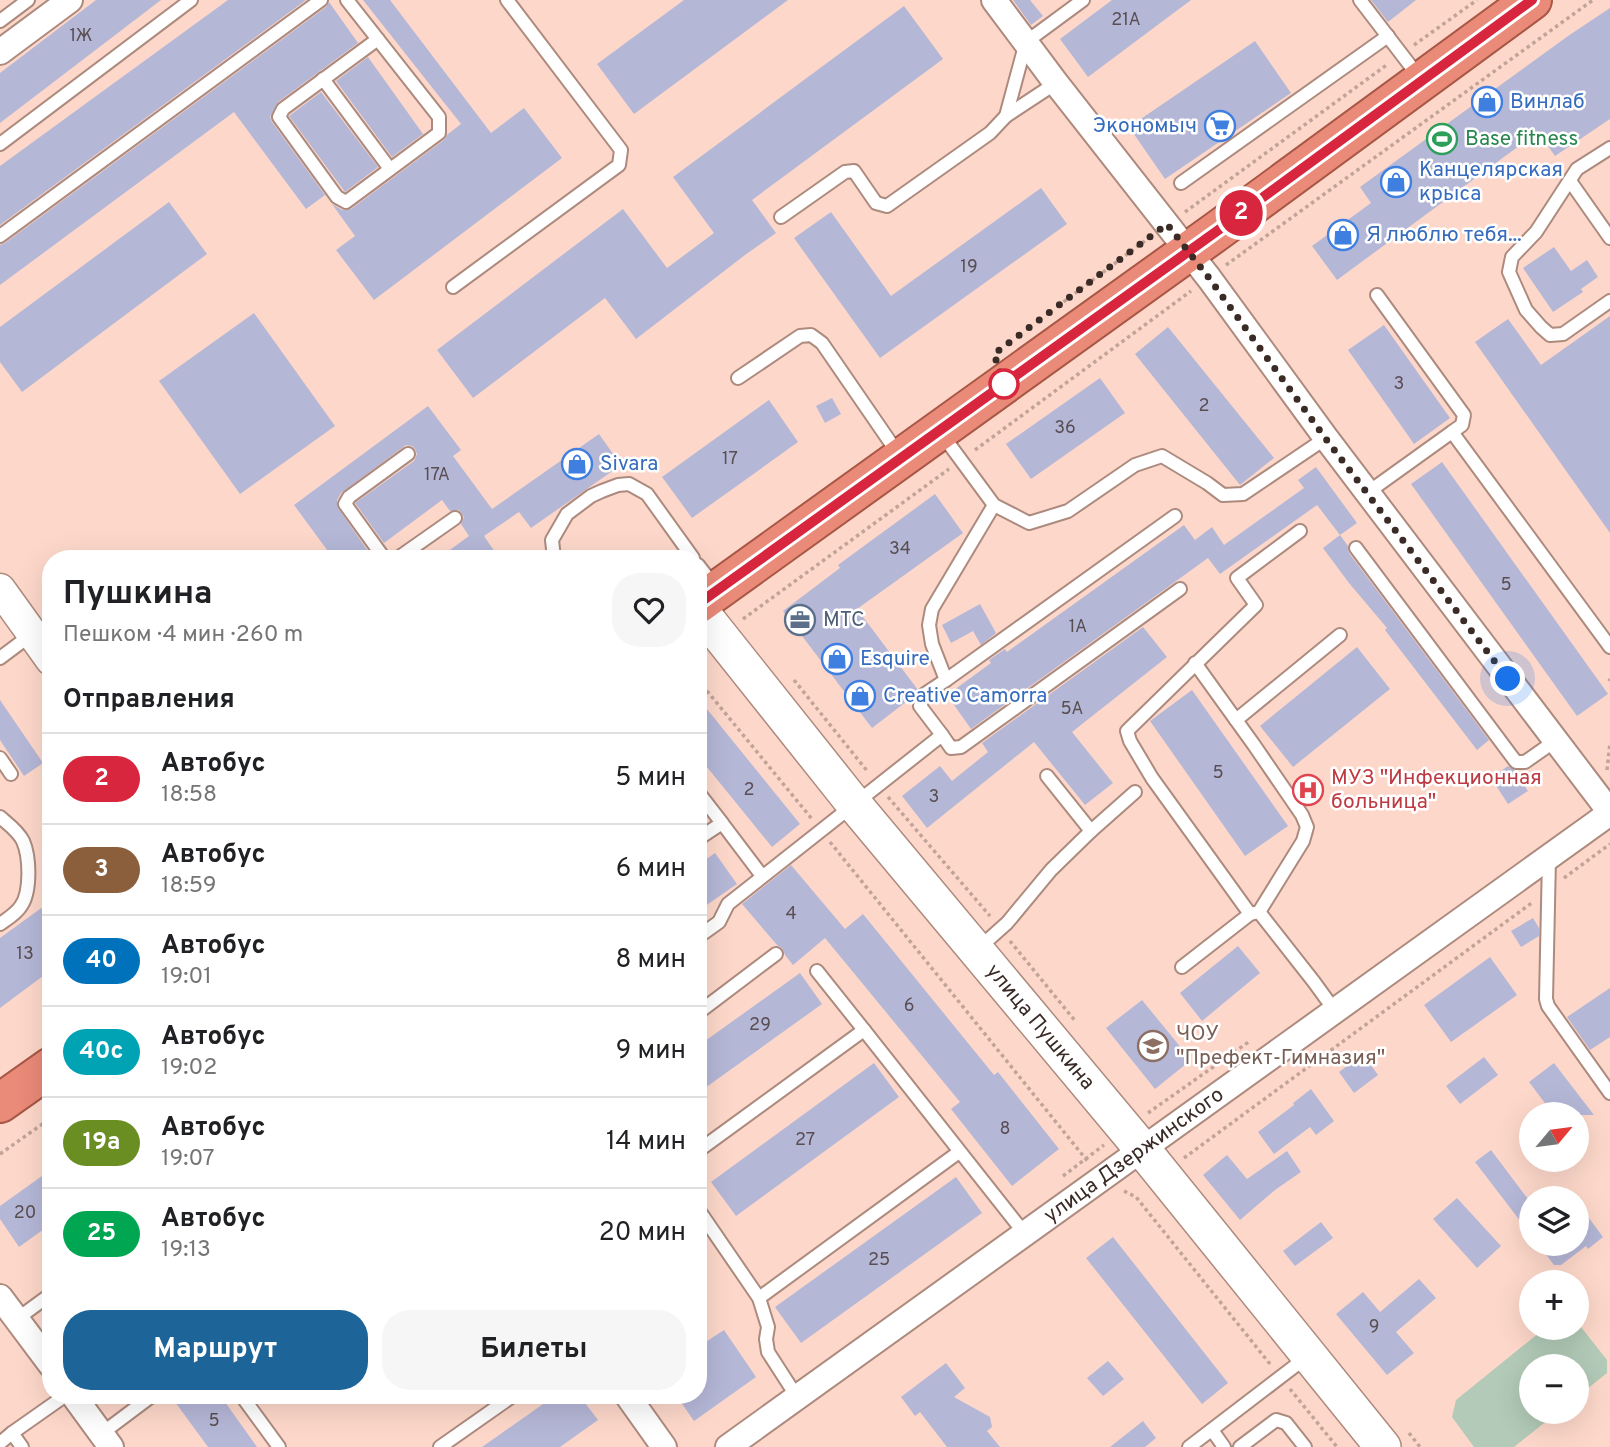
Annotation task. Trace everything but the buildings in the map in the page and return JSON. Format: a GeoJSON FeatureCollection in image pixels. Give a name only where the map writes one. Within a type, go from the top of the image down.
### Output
{"type":"FeatureCollection","features":[{"type":"Feature","properties":{"kind":"highway"},"geometry":{"type":"LineString","coordinates":[[707,589],[901,458],[950,445],[1411,67],[1532,0]]}},
{"type":"Feature","properties":{"kind":"highway"},"geometry":{"type":"LineString","coordinates":[[0,1104],[42,1074]]}},
{"type":"Feature","properties":{"kind":"main road","name":"улица Пушкина"},"geometry":{"type":"LineString","coordinates":[[707,602],[720,635],[854,804],[1153,1162],[1382,1447]]}},
{"type":"Feature","properties":{"kind":"street"},"geometry":{"type":"LineString","coordinates":[[0,52],[70,0]]}},
{"type":"Feature","properties":{"kind":"street"},"geometry":{"type":"LineString","coordinates":[[994,0],[1188,251],[1326,439],[1610,813]]}},
{"type":"Feature","properties":{"kind":"street"},"geometry":{"type":"LineString","coordinates":[[0,589],[42,648]]}},
{"type":"Feature","properties":{"kind":"street","name":"улица Дзержинского"},"geometry":{"type":"LineString","coordinates":[[728,1447],[1102,1179],[1153,1162],[1335,1011],[1610,813]]}},
{"type":"Feature","properties":{"kind":"street"},"geometry":{"type":"LineString","coordinates":[[0,1297],[42,1353]]}},
{"type":"Feature","properties":{"kind":"street"},"geometry":{"type":"LineString","coordinates":[[80,1404],[106,1440]]}},
{"type":"Feature","properties":{"kind":"street"},"geometry":{"type":"LineString","coordinates":[[633,1404],[664,1447]]}},
{"type":"Feature","properties":{"kind":"lane"},"geometry":{"type":"LineString","coordinates":[[0,21],[28,0]]}},
{"type":"Feature","properties":{"kind":"lane"},"geometry":{"type":"LineString","coordinates":[[0,144],[191,0]]}},
{"type":"Feature","properties":{"kind":"lane"},"geometry":{"type":"LineString","coordinates":[[0,236],[321,0]]}},
{"type":"Feature","properties":{"kind":"lane"},"geometry":{"type":"LineString","coordinates":[[347,0],[378,39],[439,117],[439,132],[346,202],[337,197],[279,117],[283,109],[378,39]]}},
{"type":"Feature","properties":{"kind":"lane"},"geometry":{"type":"LineString","coordinates":[[453,287],[619,165],[621,150],[507,0]]}},
{"type":"Feature","properties":{"kind":"lane"},"geometry":{"type":"LineString","coordinates":[[1006,116],[1026,42],[1083,0]]}},
{"type":"Feature","properties":{"kind":"lane"},"geometry":{"type":"LineString","coordinates":[[1360,0],[1411,67]]}},
{"type":"Feature","properties":{"kind":"lane"},"geometry":{"type":"LineString","coordinates":[[1181,183],[1388,36]]}},
{"type":"Feature","properties":{"kind":"lane"},"geometry":{"type":"LineString","coordinates":[[323,79],[390,169]]}},
{"type":"Feature","properties":{"kind":"lane"},"geometry":{"type":"LineString","coordinates":[[780,218],[845,172],[855,171],[876,203],[887,206],[990,133],[1006,116],[1056,83]]}},
{"type":"Feature","properties":{"kind":"lane"},"geometry":{"type":"LineString","coordinates":[[1610,148],[1577,169],[1535,232],[1512,257],[1509,272],[1526,310],[1550,335],[1563,334],[1610,301]]}},
{"type":"Feature","properties":{"kind":"lane"},"geometry":{"type":"LineString","coordinates":[[1570,181],[1610,238]]}},
{"type":"Feature","properties":{"kind":"lane"},"geometry":{"type":"LineString","coordinates":[[1367,493],[1462,425],[1464,415],[1377,295]]}},
{"type":"Feature","properties":{"kind":"lane"},"geometry":{"type":"LineString","coordinates":[[738,378],[800,336],[811,335],[822,343],[901,458]]}},
{"type":"Feature","properties":{"kind":"lane"},"geometry":{"type":"LineString","coordinates":[[1452,432],[1610,647]]}},
{"type":"Feature","properties":{"kind":"lane"},"geometry":{"type":"LineString","coordinates":[[950,445],[994,505],[1029,523],[1068,511],[1135,465],[1162,456],[1223,495],[1243,494],[1326,439]]}},
{"type":"Feature","properties":{"kind":"lane"},"geometry":{"type":"LineString","coordinates":[[378,550],[345,504],[349,497],[408,454]]}},
{"type":"Feature","properties":{"kind":"lane"},"geometry":{"type":"LineString","coordinates":[[553,550],[552,540],[567,514],[590,496],[618,485],[629,484],[647,494],[688,550]]}},
{"type":"Feature","properties":{"kind":"lane"},"geometry":{"type":"LineString","coordinates":[[946,680],[932,644],[929,625],[932,609],[994,505]]}},
{"type":"Feature","properties":{"kind":"lane"},"geometry":{"type":"LineString","coordinates":[[1175,516],[925,694],[920,706],[951,748],[961,747],[1180,589]]}},
{"type":"Feature","properties":{"kind":"lane"},"geometry":{"type":"LineString","coordinates":[[409,550],[455,518]]}},
{"type":"Feature","properties":{"kind":"lane"},"geometry":{"type":"LineString","coordinates":[[1300,531],[1237,578],[1256,605],[1127,731],[1152,778],[1254,913],[1314,982],[1335,1011]]}},
{"type":"Feature","properties":{"kind":"lane"},"geometry":{"type":"LineString","coordinates":[[1356,548],[1516,762],[1525,762],[1555,741]]}},
{"type":"Feature","properties":{"kind":"lane"},"geometry":{"type":"LineString","coordinates":[[0,658],[32,634]]}},
{"type":"Feature","properties":{"kind":"lane"},"geometry":{"type":"LineString","coordinates":[[1236,720],[1340,635]]}},
{"type":"Feature","properties":{"kind":"lane"},"geometry":{"type":"LineString","coordinates":[[1182,967],[1254,913],[1303,841],[1307,827],[1302,815],[1195,663]]}},
{"type":"Feature","properties":{"kind":"lane"},"geometry":{"type":"LineString","coordinates":[[707,931],[719,922],[728,904],[942,735]]}},
{"type":"Feature","properties":{"kind":"lane"},"geometry":{"type":"LineString","coordinates":[[0,758],[11,774]]}},
{"type":"Feature","properties":{"kind":"lane"},"geometry":{"type":"LineString","coordinates":[[1047,776],[1091,831]]}},
{"type":"Feature","properties":{"kind":"lane"},"geometry":{"type":"LineString","coordinates":[[976,950],[1007,923],[1051,870],[1135,792]]}},
{"type":"Feature","properties":{"kind":"lane"},"geometry":{"type":"LineString","coordinates":[[707,804],[762,876]]}},
{"type":"Feature","properties":{"kind":"lane"},"geometry":{"type":"LineString","coordinates":[[0,817],[23,841],[28,882],[22,905],[0,924]]}},
{"type":"Feature","properties":{"kind":"lane"},"geometry":{"type":"LineString","coordinates":[[707,833],[722,823]]}},
{"type":"Feature","properties":{"kind":"lane"},"geometry":{"type":"LineString","coordinates":[[1549,857],[1546,999],[1548,1006],[1610,1093]]}},
{"type":"Feature","properties":{"kind":"lane"},"geometry":{"type":"LineString","coordinates":[[707,1006],[776,954]]}},
{"type":"Feature","properties":{"kind":"lane"},"geometry":{"type":"LineString","coordinates":[[817,971],[1025,1234]]}},
{"type":"Feature","properties":{"kind":"lane"},"geometry":{"type":"LineString","coordinates":[[707,1144],[864,1030]]}},
{"type":"Feature","properties":{"kind":"lane"},"geometry":{"type":"LineString","coordinates":[[759,1298],[959,1152]]}},
{"type":"Feature","properties":{"kind":"lane"},"geometry":{"type":"LineString","coordinates":[[707,1222],[759,1298],[768,1327],[768,1352],[797,1398]]}},
{"type":"Feature","properties":{"kind":"lane"},"geometry":{"type":"LineString","coordinates":[[17,1319],[42,1301]]}},
{"type":"Feature","properties":{"kind":"lane"},"geometry":{"type":"LineString","coordinates":[[1189,1447],[1308,1356]]}},
{"type":"Feature","properties":{"kind":"lane"},"geometry":{"type":"LineString","coordinates":[[0,1443],[53,1404]]}},
{"type":"Feature","properties":{"kind":"lane"},"geometry":{"type":"LineString","coordinates":[[106,1440],[144,1404]]}},
{"type":"Feature","properties":{"kind":"lane"},"geometry":{"type":"LineString","coordinates":[[248,1404],[279,1447]]}},
{"type":"Feature","properties":{"kind":"lane"},"geometry":{"type":"LineString","coordinates":[[440,1447],[500,1404]]}},
{"type":"Feature","properties":{"kind":"lane"},"geometry":{"type":"LineString","coordinates":[[1240,1447],[1276,1420],[1286,1423],[1305,1447]]}},
{"type":"Feature","properties":{"kind":"lane"},"geometry":{"type":"LineString","coordinates":[[1212,1430],[1224,1447]]}},
{"type":"Feature","properties":{"kind":"lane"},"geometry":{"type":"LineString","coordinates":[[12,1433],[22,1447]]}},
{"type":"Feature","properties":{"kind":"path"},"geometry":{"type":"LineString","coordinates":[[720,635],[1411,67],[1477,0]]}},
{"type":"Feature","properties":{"kind":"path"},"geometry":{"type":"LineString","coordinates":[[1059,305],[1188,251],[1593,0]]}},
{"type":"Feature","properties":{"kind":"path"},"geometry":{"type":"LineString","coordinates":[[707,691],[1102,1179],[1136,1197],[1337,1447]]}},
{"type":"Feature","properties":{"kind":"path"},"geometry":{"type":"LineString","coordinates":[[1607,775],[1610,743]]}},
{"type":"Feature","properties":{"kind":"path"},"geometry":{"type":"LineString","coordinates":[[1136,1197],[1153,1162],[1549,890],[1610,844]]}},
{"type":"Feature","properties":{"kind":"path"},"geometry":{"type":"LineString","coordinates":[[0,1154],[42,1124]]}},
{"type":"Feature","properties":{"kind":"green space"},"geometry":{"type":"Polygon","coordinates":[[[1589,1337],[1607,1360],[1607,1373],[1589,1387],[1589,1354],[1519,1354],[1519,1424],[1543,1424],[1514,1447],[1474,1447],[1452,1417],[1456,1400],[1530,1340],[1589,1340],[1589,1337]]]}},
{"type":"Feature","properties":{"kind":"bus line","name":"2"},"geometry":{"type":"LineString","coordinates":[[707,598],[1217,231],[1532,0]]}},
{"type":"Feature","properties":{"kind":"place","name":"Винлаб"},"geometry":{"type":"Point","coordinates":[1487,102]}},
{"type":"Feature","properties":{"kind":"place","name":"Экономыч"},"geometry":{"type":"Point","coordinates":[1220,126]}},
{"type":"Feature","properties":{"kind":"place","name":"Base fitness"},"geometry":{"type":"Point","coordinates":[1442,139]}},
{"type":"Feature","properties":{"kind":"place","name":"Канцелярская крыса"},"geometry":{"type":"Point","coordinates":[1396,182]}},
{"type":"Feature","properties":{"kind":"place","name":"Я люблю тебя..."},"geometry":{"type":"Point","coordinates":[1343,235]}},
{"type":"Feature","properties":{"kind":"place","name":"Sivara"},"geometry":{"type":"Point","coordinates":[577,464]}},
{"type":"Feature","properties":{"kind":"place","name":"МТС"},"geometry":{"type":"Point","coordinates":[800,620]}},
{"type":"Feature","properties":{"kind":"place","name":"Esquire"},"geometry":{"type":"Point","coordinates":[837,659]}},
{"type":"Feature","properties":{"kind":"place","name":"Creative Camorra"},"geometry":{"type":"Point","coordinates":[860,696]}},
{"type":"Feature","properties":{"kind":"place","name":"МУЗ \"Инфекционная больница\""},"geometry":{"type":"Point","coordinates":[1308,790]}},
{"type":"Feature","properties":{"kind":"place","name":"ЧОУ \"Префект-Гимназия\""},"geometry":{"type":"Point","coordinates":[1153,1046]}},
{"type":"Feature","properties":{"kind":"route"},"geometry":{"type":"LineString","coordinates":[[1004,384],[994,354],[1167,224],[1508,679]]}}]}
